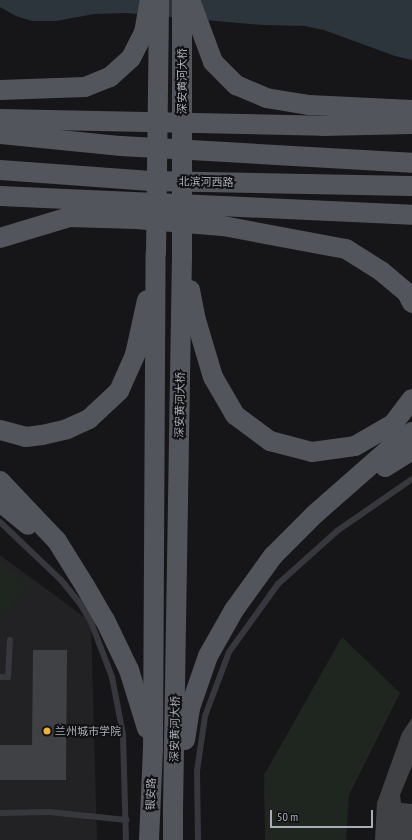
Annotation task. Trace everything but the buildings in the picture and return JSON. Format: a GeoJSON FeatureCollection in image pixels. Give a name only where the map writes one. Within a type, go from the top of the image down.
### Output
{"type":"FeatureCollection","features":[{"type":"Feature","properties":{"kind":"main road"},"geometry":{"type":"LineString","coordinates":[[0,90],[85,87],[110,77],[131,58],[138,46],[144,33],[150,0]]}},
{"type":"Feature","properties":{"kind":"main road","name":"深安黄河大桥"},"geometry":{"type":"LineString","coordinates":[[152,747],[156,253],[160,0]]}},
{"type":"Feature","properties":{"kind":"main road","name":"深安黄河大桥"},"geometry":{"type":"LineString","coordinates":[[173,809],[182,257],[182,0]]}},
{"type":"Feature","properties":{"kind":"main road"},"geometry":{"type":"LineString","coordinates":[[190,0],[213,62],[236,85],[266,98],[309,105],[412,110]]}},
{"type":"Feature","properties":{"kind":"main road"},"geometry":{"type":"LineString","coordinates":[[0,119],[322,126],[412,124]]}},
{"type":"Feature","properties":{"kind":"main road"},"geometry":{"type":"LineString","coordinates":[[0,134],[121,146],[412,163]]}},
{"type":"Feature","properties":{"kind":"main road","name":"北滨河西路"},"geometry":{"type":"LineString","coordinates":[[0,170],[151,181],[412,186]]}},
{"type":"Feature","properties":{"kind":"main road","name":"北滨河西路"},"geometry":{"type":"LineString","coordinates":[[0,196],[412,216]]}},
{"type":"Feature","properties":{"kind":"main road"},"geometry":{"type":"LineString","coordinates":[[82,200],[136,219]]}},
{"type":"Feature","properties":{"kind":"main road"},"geometry":{"type":"LineString","coordinates":[[223,226],[285,210]]}},
{"type":"Feature","properties":{"kind":"main road"},"geometry":{"type":"LineString","coordinates":[[1,238],[69,217],[136,219],[223,226],[346,249],[386,275],[407,293],[412,303]]}},
{"type":"Feature","properties":{"kind":"main road"},"geometry":{"type":"LineString","coordinates":[[0,430],[26,437],[66,429],[89,419],[118,391],[136,355],[156,253]]}},
{"type":"Feature","properties":{"kind":"main road"},"geometry":{"type":"LineString","coordinates":[[182,257],[196,320],[213,377],[235,415],[270,441],[312,452],[356,446],[393,424],[412,399]]}},
{"type":"Feature","properties":{"kind":"main road"},"geometry":{"type":"LineString","coordinates":[[173,809],[190,708],[208,656],[234,610],[273,556],[315,514],[390,448],[412,432]]}},
{"type":"Feature","properties":{"kind":"main road"},"geometry":{"type":"LineString","coordinates":[[315,514],[412,450]]}},
{"type":"Feature","properties":{"kind":"main road"},"geometry":{"type":"LineString","coordinates":[[0,481],[57,542],[105,620],[129,670],[152,747]]}},
{"type":"Feature","properties":{"kind":"main road"},"geometry":{"type":"LineString","coordinates":[[0,502],[34,530],[85,586]]}},
{"type":"Feature","properties":{"kind":"main road","name":"银安路"},"geometry":{"type":"LineString","coordinates":[[149,840],[152,747]]}},
{"type":"Feature","properties":{"kind":"main road","name":"银安路"},"geometry":{"type":"LineString","coordinates":[[172,840],[173,809]]}},
{"type":"Feature","properties":{"kind":"lane"},"geometry":{"type":"LineString","coordinates":[[198,840],[197,771],[205,716],[229,652],[278,584],[337,531],[412,479]]}},
{"type":"Feature","properties":{"kind":"lane"},"geometry":{"type":"LineString","coordinates":[[0,522],[61,580],[79,602],[91,622],[112,677],[123,734],[127,820],[126,840]]}},
{"type":"Feature","properties":{"kind":"lane"},"geometry":{"type":"LineString","coordinates":[[0,676],[8,677],[10,640]]}},
{"type":"Feature","properties":{"kind":"lane"},"geometry":{"type":"LineString","coordinates":[[0,813],[49,812],[127,820]]}},
{"type":"Feature","properties":{"kind":"shaded area"},"geometry":{"type":"Polygon","coordinates":[[[0,0],[412,0],[412,60],[395,56],[324,30],[305,26],[263,25],[126,13],[94,14],[56,21],[32,21],[16,16],[0,7],[0,0]]]}},
{"type":"Feature","properties":{"kind":"shaded area","name":"兰州城市学院"},"geometry":{"type":"Polygon","coordinates":[[[0,555],[91,622],[97,840],[0,840],[0,555]]]}},
{"type":"Feature","properties":{"kind":"shaded area"},"geometry":{"type":"Polygon","coordinates":[[[0,563],[28,583],[0,622],[0,563]]]}},
{"type":"Feature","properties":{"kind":"shaded area"},"geometry":{"type":"Polygon","coordinates":[[[342,637],[400,693],[349,795],[346,840],[265,840],[264,775],[342,637]]]}},
{"type":"Feature","properties":{"kind":"place","name":"兰州城市学院"},"geometry":{"type":"Point","coordinates":[47,731]}}]}
